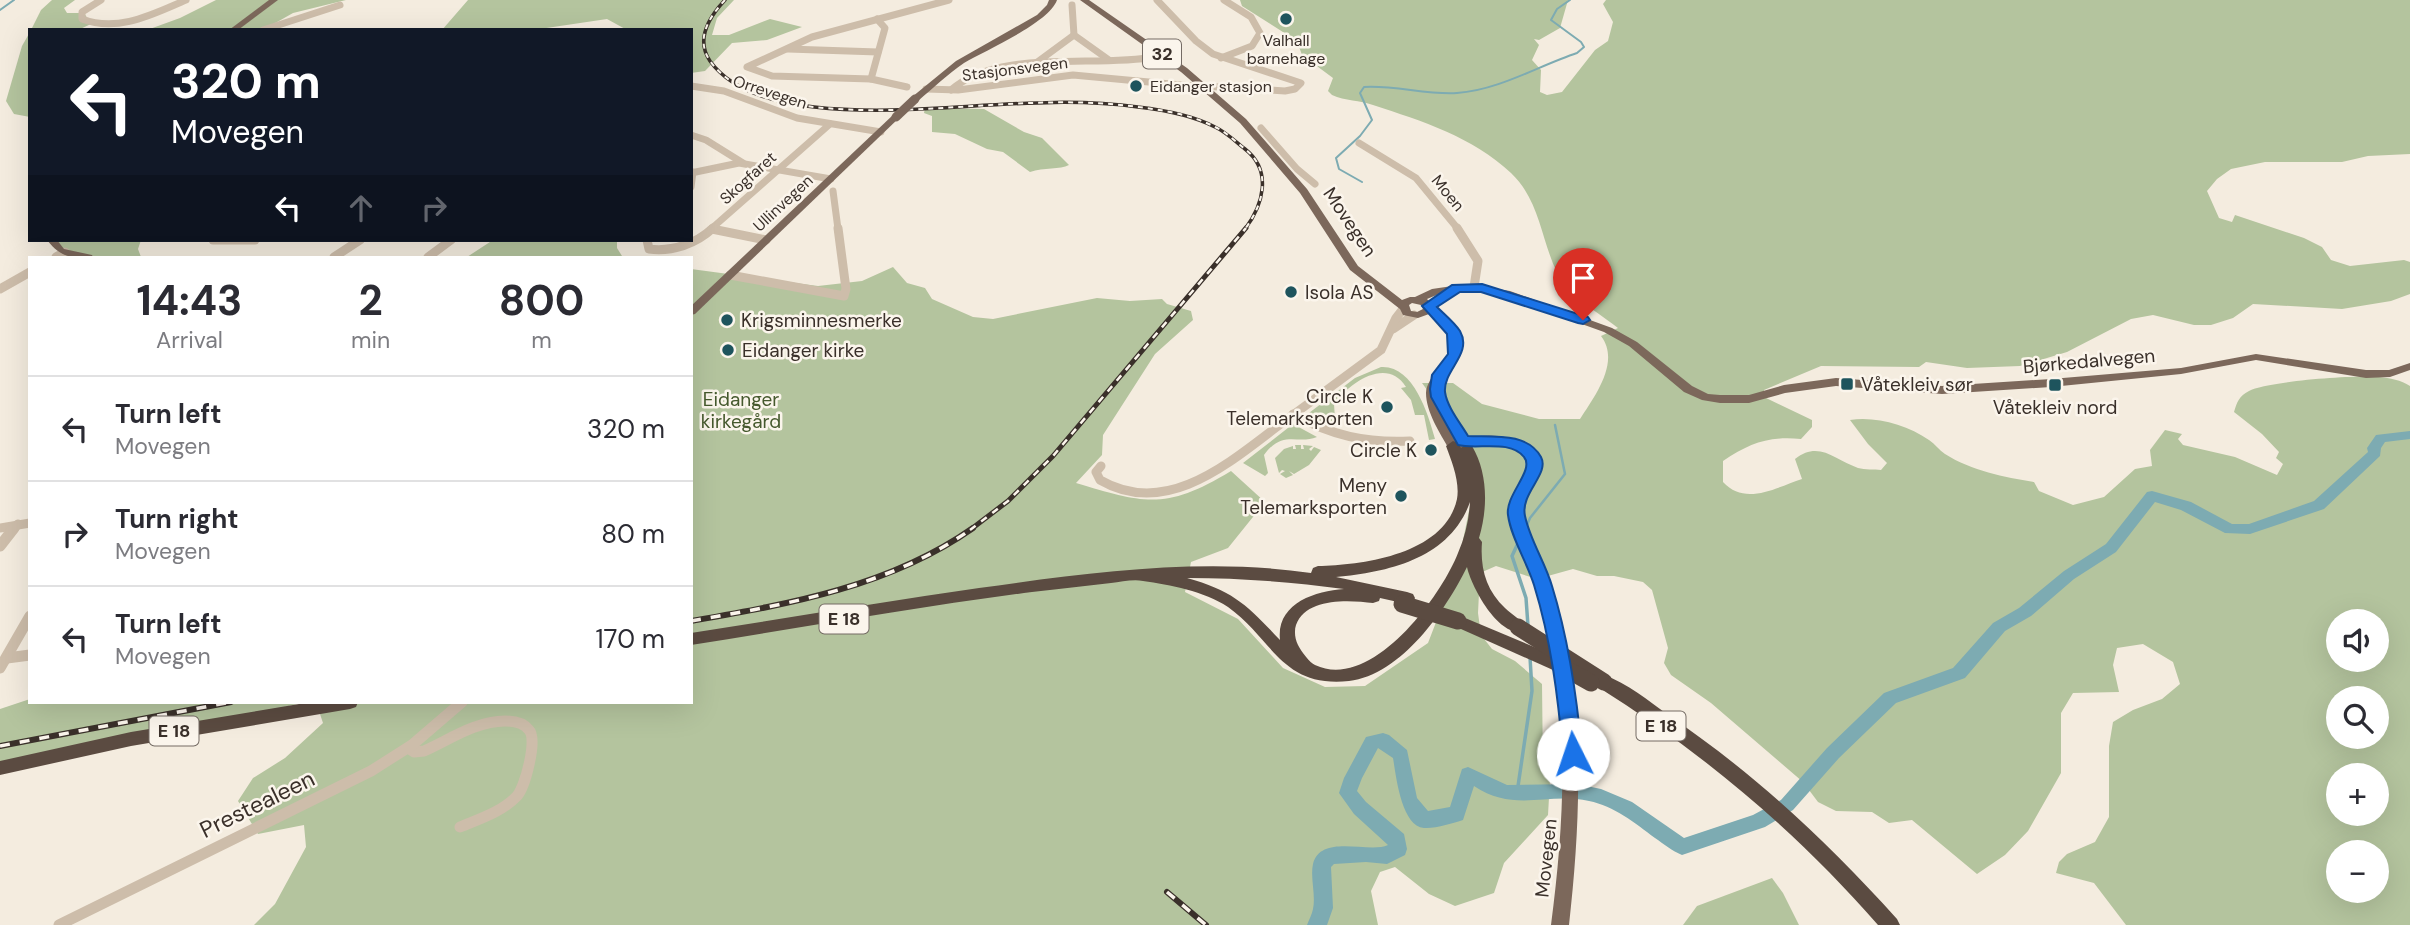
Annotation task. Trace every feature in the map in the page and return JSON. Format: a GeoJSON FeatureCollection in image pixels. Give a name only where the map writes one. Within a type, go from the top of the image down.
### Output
{"type":"FeatureCollection","features":[{"type":"Feature","properties":{"kind":"highway","name":"E 18"},"geometry":{"type":"LineString","coordinates":[[693,642],[1099,576],[1195,570],[1275,573],[1365,568],[1398,560],[1444,534],[1458,517],[1464,493],[1461,445]]}},
{"type":"Feature","properties":{"kind":"highway","name":"E 18"},"geometry":{"type":"LineString","coordinates":[[1143,578],[1191,585],[1222,597],[1248,616],[1286,658],[1312,670],[1325,675],[1360,673],[1381,663],[1418,627],[1453,580],[1467,551],[1475,518],[1476,476],[1461,445]]}},
{"type":"Feature","properties":{"kind":"highway","name":"E 18"},"geometry":{"type":"LineString","coordinates":[[1442,594],[1469,519],[1470,489],[1461,469]]}},
{"type":"Feature","properties":{"kind":"highway","name":"E 18"},"geometry":{"type":"LineString","coordinates":[[1475,518],[1479,523],[1474,564],[1478,585],[1520,638]]}},
{"type":"Feature","properties":{"kind":"highway","name":"E 18"},"geometry":{"type":"LineString","coordinates":[[1275,573],[1342,583],[1520,638],[1600,683],[1727,770],[1815,850],[1890,925]]}},
{"type":"Feature","properties":{"kind":"highway","name":"E 18"},"geometry":{"type":"LineString","coordinates":[[693,642],[1064,586],[1143,578],[1211,575],[1274,578],[1352,589],[1398,600]]}},
{"type":"Feature","properties":{"kind":"highway","name":"E 18"},"geometry":{"type":"LineString","coordinates":[[1312,670],[1294,655],[1287,641],[1287,624],[1299,609],[1327,597],[1353,595],[1398,600]]}},
{"type":"Feature","properties":{"kind":"highway","name":"E 18"},"geometry":{"type":"LineString","coordinates":[[0,762],[169,727],[305,704]]}},
{"type":"Feature","properties":{"kind":"highway","name":"E 18"},"geometry":{"type":"LineString","coordinates":[[0,768],[131,739],[338,704]]}},
{"type":"Feature","properties":{"kind":"highway","name":"E 18"},"geometry":{"type":"LineString","coordinates":[[1815,850],[1879,925]]}},
{"type":"Feature","properties":{"kind":"main road"},"geometry":{"type":"LineString","coordinates":[[236,28],[274,0]]}},
{"type":"Feature","properties":{"kind":"main road"},"geometry":{"type":"LineString","coordinates":[[915,99],[959,63],[1040,18],[1053,0]]}},
{"type":"Feature","properties":{"kind":"main road","name":"32"},"geometry":{"type":"LineString","coordinates":[[1084,0],[1219,92]]}},
{"type":"Feature","properties":{"kind":"main road","name":"32"},"geometry":{"type":"LineString","coordinates":[[1090,0],[1105,15]]}},
{"type":"Feature","properties":{"kind":"main road","name":"Movegen"},"geometry":{"type":"LineString","coordinates":[[1219,92],[1301,187],[1354,268],[1402,308]]}},
{"type":"Feature","properties":{"kind":"main road","name":"Ullinvegen"},"geometry":{"type":"LineString","coordinates":[[693,310],[915,99]]}},
{"type":"Feature","properties":{"kind":"main road","name":"Movegen"},"geometry":{"type":"LineString","coordinates":[[1366,279],[1416,300]]}},
{"type":"Feature","properties":{"kind":"main road","name":"Bjørkedalvegen"},"geometry":{"type":"LineString","coordinates":[[1402,308],[1407,301],[1436,291],[1474,287],[1506,293],[1608,330],[1633,344],[1680,383],[1701,395],[1732,400],[1843,382],[1931,390],[1965,389],[2181,371],[2256,357],[2366,374],[2390,373],[2410,366]]}},
{"type":"Feature","properties":{"kind":"main road","name":"Bjørkedalvegen"},"geometry":{"type":"LineString","coordinates":[[1416,315],[1427,312],[1429,307],[1457,288]]}},
{"type":"Feature","properties":{"kind":"main road","name":"32"},"geometry":{"type":"LineString","coordinates":[[1416,300],[1429,307],[1452,330],[1454,338]]}},
{"type":"Feature","properties":{"kind":"main road","name":"32"},"geometry":{"type":"LineString","coordinates":[[1402,308],[1440,326],[1454,338]]}},
{"type":"Feature","properties":{"kind":"main road"},"geometry":{"type":"LineString","coordinates":[[1454,338],[1455,354],[1439,375],[1438,397],[1461,445]]}},
{"type":"Feature","properties":{"kind":"main road","name":"Movegen"},"geometry":{"type":"LineString","coordinates":[[1461,445],[1514,443],[1528,450],[1535,460],[1535,471],[1517,497],[1516,515],[1550,606],[1571,725],[1572,811],[1560,925]]}},
{"type":"Feature","properties":{"kind":"street"},"geometry":{"type":"LineString","coordinates":[[102,0],[82,12],[82,19],[98,23],[125,21],[186,0]]}},
{"type":"Feature","properties":{"kind":"street"},"geometry":{"type":"LineString","coordinates":[[907,88],[871,79],[772,76],[747,66],[821,34],[949,0]]}},
{"type":"Feature","properties":{"kind":"street"},"geometry":{"type":"LineString","coordinates":[[1157,0],[1199,44],[1222,58],[1252,46],[1260,33],[1248,14],[1224,0]]}},
{"type":"Feature","properties":{"kind":"street"},"geometry":{"type":"LineString","coordinates":[[269,28],[340,5]]}},
{"type":"Feature","properties":{"kind":"street"},"geometry":{"type":"LineString","coordinates":[[1072,5],[1074,36]]}},
{"type":"Feature","properties":{"kind":"street"},"geometry":{"type":"LineString","coordinates":[[871,79],[885,28],[877,19]]}},
{"type":"Feature","properties":{"kind":"street"},"geometry":{"type":"LineString","coordinates":[[1074,36],[1109,61]]}},
{"type":"Feature","properties":{"kind":"street"},"geometry":{"type":"LineString","coordinates":[[1036,63],[1074,36]]}},
{"type":"Feature","properties":{"kind":"street"},"geometry":{"type":"LineString","coordinates":[[784,49],[877,52]]}},
{"type":"Feature","properties":{"kind":"street"},"geometry":{"type":"LineString","coordinates":[[951,90],[964,77],[1036,63],[1155,57]]}},
{"type":"Feature","properties":{"kind":"street","name":"Stasjonsvegen"},"geometry":{"type":"LineString","coordinates":[[926,89],[951,90],[1070,75],[1192,86],[1219,92],[1285,92],[1295,89],[1301,83],[1222,58]]}},
{"type":"Feature","properties":{"kind":"street","name":"Orrevegen"},"geometry":{"type":"LineString","coordinates":[[693,86],[724,92],[789,116],[881,132]]}},
{"type":"Feature","properties":{"kind":"street","name":"Skogfaret"},"geometry":{"type":"LineString","coordinates":[[693,242],[712,229],[830,124]]}},
{"type":"Feature","properties":{"kind":"street","name":"Movegen"},"geometry":{"type":"LineString","coordinates":[[1262,128],[1300,172],[1315,184],[1301,187]]}},
{"type":"Feature","properties":{"kind":"street"},"geometry":{"type":"LineString","coordinates":[[693,136],[706,140],[744,164]]}},
{"type":"Feature","properties":{"kind":"street","name":"Moen"},"geometry":{"type":"LineString","coordinates":[[1359,143],[1416,178],[1464,236],[1478,261],[1474,287]]}},
{"type":"Feature","properties":{"kind":"street"},"geometry":{"type":"LineString","coordinates":[[693,173],[744,164],[831,179]]}},
{"type":"Feature","properties":{"kind":"street"},"geometry":{"type":"LineString","coordinates":[[730,275],[844,296],[846,289],[833,191]]}},
{"type":"Feature","properties":{"kind":"street"},"geometry":{"type":"LineString","coordinates":[[712,229],[766,240]]}},
{"type":"Feature","properties":{"kind":"street"},"geometry":{"type":"LineString","coordinates":[[336,256],[357,242]]}},
{"type":"Feature","properties":{"kind":"street"},"geometry":{"type":"LineString","coordinates":[[429,256],[448,242]]}},
{"type":"Feature","properties":{"kind":"street","name":"Skogfaret"},"geometry":{"type":"LineString","coordinates":[[647,242],[652,250],[667,251],[692,242]]}},
{"type":"Feature","properties":{"kind":"street"},"geometry":{"type":"LineString","coordinates":[[0,289],[28,273]]}},
{"type":"Feature","properties":{"kind":"street"},"geometry":{"type":"LineString","coordinates":[[1101,466],[1096,476],[1114,487],[1152,492],[1183,488],[1217,471],[1381,350],[1393,329],[1396,315],[1402,308]]}},
{"type":"Feature","properties":{"kind":"street"},"geometry":{"type":"LineString","coordinates":[[1393,329],[1416,315]]}},
{"type":"Feature","properties":{"kind":"street"},"geometry":{"type":"LineString","coordinates":[[1293,414],[1315,427],[1350,440],[1410,441]]}},
{"type":"Feature","properties":{"kind":"street"},"geometry":{"type":"LineString","coordinates":[[0,528],[28,523]]}},
{"type":"Feature","properties":{"kind":"street"},"geometry":{"type":"LineString","coordinates":[[0,546],[18,524]]}},
{"type":"Feature","properties":{"kind":"street"},"geometry":{"type":"LineString","coordinates":[[4,663],[28,620]]}},
{"type":"Feature","properties":{"kind":"street"},"geometry":{"type":"LineString","coordinates":[[4,663],[28,656]]}},
{"type":"Feature","properties":{"kind":"street","name":"Prestealeen"},"geometry":{"type":"LineString","coordinates":[[59,925],[351,782],[408,748],[460,704]]}},
{"type":"Feature","properties":{"kind":"street"},"geometry":{"type":"LineString","coordinates":[[408,748],[414,752],[424,751],[493,722],[511,721],[530,730],[533,735],[527,778],[518,796],[499,809],[460,827]]}},
{"type":"Feature","properties":{"kind":"green space"},"geometry":{"type":"Polygon","coordinates":[[[52,0],[75,0],[64,8],[67,13],[84,13],[91,24],[82,28],[32,28],[41,10],[52,0]]]}},
{"type":"Feature","properties":{"kind":"green space"},"geometry":{"type":"Polygon","coordinates":[[[216,0],[346,0],[293,13],[267,28],[152,28],[216,0]]]}},
{"type":"Feature","properties":{"kind":"green space"},"geometry":{"type":"Polygon","coordinates":[[[468,0],[734,0],[717,18],[712,35],[729,35],[770,19],[802,27],[767,40],[732,43],[705,71],[693,73],[693,28],[623,28],[607,19],[546,28],[444,28],[468,0]]]}},
{"type":"Feature","properties":{"kind":"green space","name":"Eidanger kirkegård"},"geometry":{"type":"Polygon","coordinates":[[[1240,0],[1568,0],[1560,28],[1539,40],[1534,39],[1539,45],[1532,60],[1541,70],[1540,92],[1547,95],[1562,92],[1595,50],[1608,41],[1613,22],[1603,4],[1606,0],[2410,0],[2410,154],[2368,156],[2342,162],[2265,162],[2231,169],[2207,191],[2219,218],[2232,222],[2235,215],[2304,238],[2322,247],[2331,260],[2350,266],[2404,260],[2410,262],[2410,294],[2391,301],[2342,309],[2253,304],[2233,318],[2211,325],[2194,325],[2153,315],[2131,319],[2067,352],[2020,366],[1967,368],[1926,362],[1919,367],[1821,366],[1764,390],[1764,397],[1812,420],[1812,427],[1801,439],[1769,440],[1751,445],[1723,461],[1723,482],[1741,493],[1751,494],[1781,487],[1802,479],[1795,459],[1812,451],[1827,453],[1858,468],[1881,470],[1887,463],[1850,420],[1870,419],[1911,430],[1966,465],[1988,473],[2034,482],[2039,491],[2073,505],[2104,497],[2135,469],[2152,466],[2150,450],[2165,430],[2182,434],[2178,439],[2183,445],[2235,457],[2277,475],[2283,464],[2276,458],[2279,452],[2262,434],[2234,412],[2243,395],[2259,387],[2312,380],[2368,377],[2391,379],[2410,386],[2410,925],[2126,925],[2094,883],[2056,873],[2059,862],[2067,854],[2095,842],[2109,817],[2109,746],[2113,722],[2133,710],[2162,699],[2180,684],[2173,662],[2143,644],[2117,648],[2113,665],[2119,692],[2073,693],[2061,713],[2061,773],[2028,831],[2005,855],[1977,874],[1912,820],[1889,823],[1872,812],[1836,811],[1818,802],[1803,782],[1711,703],[1671,675],[1664,663],[1668,648],[1652,590],[1643,582],[1614,576],[1597,576],[1573,569],[1537,579],[1496,566],[1480,573],[1478,613],[1481,635],[1492,649],[1515,661],[1542,684],[1543,770],[1550,780],[1548,815],[1504,863],[1494,893],[1455,906],[1429,894],[1395,867],[1380,872],[1371,891],[1378,925],[254,925],[275,904],[306,847],[304,825],[258,834],[238,801],[253,778],[285,758],[323,723],[317,705],[297,704],[693,704],[693,269],[818,286],[862,281],[893,267],[907,283],[925,288],[932,299],[973,317],[993,319],[1097,298],[1130,301],[1162,299],[1167,304],[1191,311],[1193,320],[1155,354],[1103,435],[1102,455],[1076,483],[1138,499],[1155,500],[1189,492],[1231,471],[1265,502],[1228,548],[1191,562],[1185,592],[1238,619],[1283,668],[1325,687],[1365,686],[1428,643],[1458,565],[1473,491],[1454,427],[1422,383],[1453,383],[1482,404],[1539,419],[1580,419],[1598,390],[1607,368],[1606,346],[1601,336],[1618,328],[1567,288],[1552,261],[1530,200],[1511,173],[1496,160],[1464,140],[1410,117],[1332,95],[1328,91],[1333,78],[1302,55],[1297,41],[1242,6],[1240,0]]]}},
{"type":"Feature","properties":{"kind":"green space"},"geometry":{"type":"Polygon","coordinates":[[[28,36],[28,117],[14,114],[6,101],[22,46],[28,36]]]}},
{"type":"Feature","properties":{"kind":"green space"},"geometry":{"type":"Polygon","coordinates":[[[925,108],[984,109],[1024,132],[1042,138],[1069,165],[1030,172],[1003,152],[987,149],[955,134],[932,132],[932,116],[924,113],[925,108]]]}},
{"type":"Feature","properties":{"kind":"green space"},"geometry":{"type":"Polygon","coordinates":[[[140,242],[138,249],[141,256],[60,256],[66,253],[55,244],[140,242]]]}},
{"type":"Feature","properties":{"kind":"green space"},"geometry":{"type":"Polygon","coordinates":[[[490,242],[617,242],[622,256],[469,256],[490,242]]]}},
{"type":"Feature","properties":{"kind":"green space"},"geometry":{"type":"Polygon","coordinates":[[[1381,367],[1392,368],[1410,382],[1423,404],[1435,439],[1429,440],[1424,415],[1415,415],[1411,400],[1401,388],[1406,387],[1398,378],[1389,374],[1369,376],[1349,388],[1334,404],[1335,419],[1327,426],[1305,416],[1355,378],[1381,367]]]}},
{"type":"Feature","properties":{"kind":"green space"},"geometry":{"type":"Polygon","coordinates":[[[1293,424],[1317,437],[1277,442],[1264,455],[1268,473],[1265,476],[1243,463],[1293,424]]]}},
{"type":"Feature","properties":{"kind":"green space"},"geometry":{"type":"Polygon","coordinates":[[[1295,445],[1301,445],[1301,449],[1304,449],[1303,445],[1313,446],[1309,449],[1311,451],[1314,447],[1321,450],[1309,465],[1294,474],[1289,471],[1293,475],[1286,478],[1280,474],[1285,471],[1279,473],[1275,458],[1284,449],[1293,446],[1293,449],[1296,449],[1295,445]]]}},
{"type":"Feature","properties":{"kind":"green space"},"geometry":{"type":"Polygon","coordinates":[[[28,700],[28,704],[297,704],[190,730],[0,770],[0,709],[28,700]]]}},
{"type":"Feature","properties":{"kind":"green space"},"geometry":{"type":"Polygon","coordinates":[[[1772,878],[1799,925],[1683,925],[1697,906],[1772,878]]]}},
{"type":"Feature","properties":{"kind":"waterway"},"geometry":{"type":"LineString","coordinates":[[0,10],[14,0]]}},
{"type":"Feature","properties":{"kind":"waterway"},"geometry":{"type":"LineString","coordinates":[[1362,182],[1339,169],[1336,158],[1360,136],[1372,120],[1360,93],[1364,87],[1434,93],[1473,91],[1577,53],[1584,47],[1581,42],[1551,20],[1557,9],[1570,0]]}},
{"type":"Feature","properties":{"kind":"waterway"},"geometry":{"type":"LineString","coordinates":[[1525,530],[1530,518],[1565,474],[1555,425]]}},
{"type":"Feature","properties":{"kind":"waterway"},"geometry":{"type":"LineString","coordinates":[[1317,925],[1323,908],[1322,865],[1329,856],[1387,856],[1398,849],[1397,840],[1360,808],[1348,793],[1372,742],[1383,740],[1401,755],[1409,801],[1424,820],[1457,814],[1468,774],[1507,793],[1577,791],[1601,796],[1637,815],[1682,847],[1759,821],[1787,805],[1833,753],[1890,698],[1959,673],[1999,627],[2025,612],[2069,575],[2111,548],[2152,496],[2186,506],[2230,529],[2250,529],[2319,505],[2375,453],[2374,448],[2381,438],[2410,435]]}},
{"type":"Feature","properties":{"kind":"waterway"},"geometry":{"type":"LineString","coordinates":[[1520,539],[1512,556],[1526,598],[1528,626]]}},
{"type":"Feature","properties":{"kind":"waterway"},"geometry":{"type":"LineString","coordinates":[[1517,793],[1532,691],[1530,657]]}},
{"type":"Feature","properties":{"kind":"railway"},"geometry":{"type":"LineString","coordinates":[[725,0],[709,21],[704,37],[710,61],[743,89],[785,103],[855,110],[1057,102],[1098,103],[1168,111],[1206,123],[1245,149],[1259,167],[1262,178],[1260,199],[1245,229]]}},
{"type":"Feature","properties":{"kind":"railway"},"geometry":{"type":"LineString","coordinates":[[971,529],[1008,501],[1053,456],[1246,228]]}},
{"type":"Feature","properties":{"kind":"railway"},"geometry":{"type":"LineString","coordinates":[[693,621],[801,600],[873,579],[941,548],[971,529]]}},
{"type":"Feature","properties":{"kind":"railway"},"geometry":{"type":"LineString","coordinates":[[0,746],[220,704]]}},
{"type":"Feature","properties":{"kind":"railway"},"geometry":{"type":"LineString","coordinates":[[1167,892],[1206,925]]}},
{"type":"Feature","properties":{"kind":"place","name":"Valhall barnehage"},"geometry":{"type":"Point","coordinates":[1286,19]}},
{"type":"Feature","properties":{"kind":"place","name":"Eidanger stasjon"},"geometry":{"type":"Point","coordinates":[1136,86]}},
{"type":"Feature","properties":{"kind":"place","name":"Isola AS"},"geometry":{"type":"Point","coordinates":[1291,292]}},
{"type":"Feature","properties":{"kind":"place","name":"Krigsminnesmerke"},"geometry":{"type":"Point","coordinates":[727,320]}},
{"type":"Feature","properties":{"kind":"place","name":"Eidanger kirke"},"geometry":{"type":"Point","coordinates":[728,350]}},
{"type":"Feature","properties":{"kind":"place","name":"Våtekleiv sør"},"geometry":{"type":"Point","coordinates":[1847,384]}},
{"type":"Feature","properties":{"kind":"place","name":"Våtekleiv nord"},"geometry":{"type":"Point","coordinates":[2055,385]}},
{"type":"Feature","properties":{"kind":"place","name":"Circle K Telemarksporten"},"geometry":{"type":"Point","coordinates":[1387,407]}},
{"type":"Feature","properties":{"kind":"place","name":"Circle K"},"geometry":{"type":"Point","coordinates":[1431,450]}},
{"type":"Feature","properties":{"kind":"place","name":"Meny Telemarksporten"},"geometry":{"type":"Point","coordinates":[1401,496]}},
{"type":"Feature","properties":{"kind":"route"},"geometry":{"type":"LineString","coordinates":[[1573,754],[1567,691],[1556,631],[1543,583],[1515,508],[1517,497],[1535,471],[1535,460],[1528,450],[1514,443],[1463,441],[1438,397],[1437,389],[1439,375],[1455,354],[1454,334],[1429,306],[1457,288],[1482,288],[1506,293],[1583,320]]}}]}
